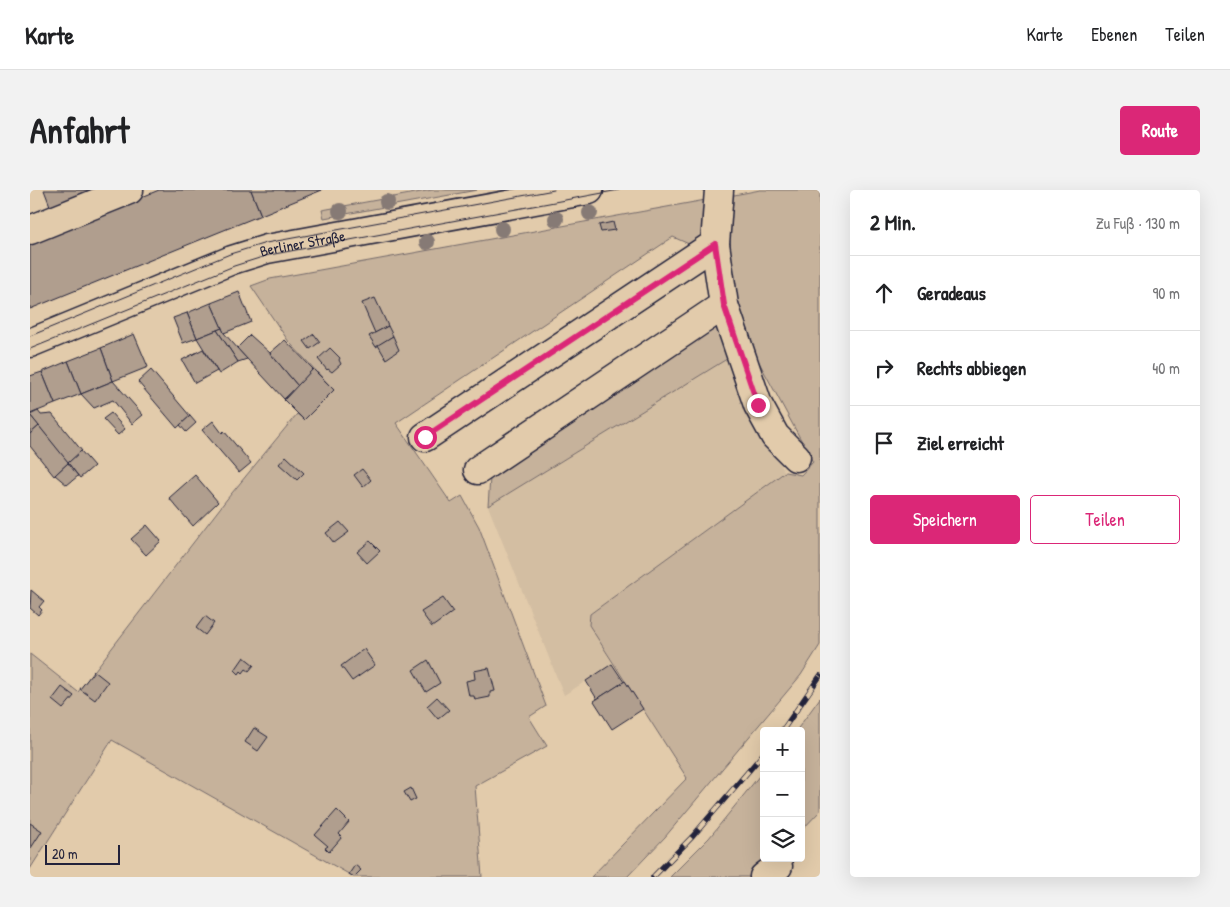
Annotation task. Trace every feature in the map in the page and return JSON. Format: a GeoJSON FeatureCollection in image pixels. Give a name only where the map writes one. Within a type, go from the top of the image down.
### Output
{"type":"FeatureCollection","features":[{"type":"Feature","properties":{"kind":"main road"},"geometry":{"type":"LineString","coordinates":[[30,230],[129,190]]}},
{"type":"Feature","properties":{"kind":"main road","name":"Berliner Straße"},"geometry":{"type":"LineString","coordinates":[[30,342],[232,260],[267,249],[589,190]]}},
{"type":"Feature","properties":{"kind":"main road"},"geometry":{"type":"LineString","coordinates":[[719,190],[715,244],[724,305],[758,405],[775,436],[796,457]]}},
{"type":"Feature","properties":{"kind":"main road"},"geometry":{"type":"LineString","coordinates":[[425,437],[715,244]]}},
{"type":"Feature","properties":{"kind":"main road"},"geometry":{"type":"LineString","coordinates":[[478,470],[724,305]]}},
{"type":"Feature","properties":{"kind":"shaded area"},"geometry":{"type":"Polygon","coordinates":[[[432,190],[477,190],[324,218],[322,210],[432,190]]]}},
{"type":"Feature","properties":{"kind":"shaded area"},"geometry":{"type":"Polygon","coordinates":[[[760,190],[820,190],[820,645],[801,675],[665,837],[627,877],[591,877],[687,778],[589,625],[590,614],[785,472],[801,475],[813,462],[734,316],[724,258],[729,196],[760,190]]]}},
{"type":"Feature","properties":{"kind":"shaded area"},"geometry":{"type":"Polygon","coordinates":[[[711,199],[708,229],[698,248],[673,237],[396,423],[451,503],[462,496],[479,527],[546,706],[529,717],[547,746],[475,786],[482,877],[354,877],[112,740],[30,869],[30,654],[78,692],[227,499],[297,414],[304,420],[334,390],[289,342],[251,286],[270,279],[711,199]]]}},
{"type":"Feature","properties":{"kind":"shaded area"},"geometry":{"type":"Polygon","coordinates":[[[719,325],[730,357],[488,506],[490,478],[719,325]]]}},
{"type":"Feature","properties":{"kind":"shaded area"},"geometry":{"type":"Polygon","coordinates":[[[730,357],[749,414],[785,472],[590,614],[589,625],[613,664],[564,695],[488,506],[730,357]]]}},
{"type":"Feature","properties":{"kind":"shaded area"},"geometry":{"type":"Polygon","coordinates":[[[820,698],[820,811],[805,827],[805,727],[799,727],[820,698]]]}},
{"type":"Feature","properties":{"kind":"shaded area"},"geometry":{"type":"Polygon","coordinates":[[[760,775],[760,862],[771,862],[754,877],[670,877],[709,838],[760,775]]]}},
{"type":"Feature","properties":{"kind":"building"},"geometry":{"type":"Polygon","coordinates":[[[44,190],[104,190],[52,211],[44,190]]]}},
{"type":"Feature","properties":{"kind":"building"},"geometry":{"type":"Polygon","coordinates":[[[159,190],[251,190],[261,215],[30,309],[30,243],[159,190]]]}},
{"type":"Feature","properties":{"kind":"building"},"geometry":{"type":"Polygon","coordinates":[[[251,190],[322,190],[261,215],[251,190]]]}},
{"type":"Feature","properties":{"kind":"building"},"geometry":{"type":"Polygon","coordinates":[[[613,222],[615,230],[601,232],[599,225],[613,222]]]}},
{"type":"Feature","properties":{"kind":"building"},"geometry":{"type":"Polygon","coordinates":[[[239,292],[251,322],[224,333],[211,303],[239,292]]]}},
{"type":"Feature","properties":{"kind":"building"},"geometry":{"type":"Polygon","coordinates":[[[375,298],[388,326],[375,333],[362,303],[375,298]]]}},
{"type":"Feature","properties":{"kind":"building"},"geometry":{"type":"Polygon","coordinates":[[[211,303],[222,328],[197,338],[187,313],[211,303]]]}},
{"type":"Feature","properties":{"kind":"building"},"geometry":{"type":"Polygon","coordinates":[[[187,313],[197,338],[183,343],[173,318],[187,313]]]}},
{"type":"Feature","properties":{"kind":"building"},"geometry":{"type":"Polygon","coordinates":[[[388,326],[393,336],[376,347],[369,336],[388,326]]]}},
{"type":"Feature","properties":{"kind":"building"},"geometry":{"type":"Polygon","coordinates":[[[222,328],[224,333],[247,359],[238,362],[217,330],[222,328]]]}},
{"type":"Feature","properties":{"kind":"building"},"geometry":{"type":"Polygon","coordinates":[[[217,330],[238,362],[219,374],[197,338],[217,330]]]}},
{"type":"Feature","properties":{"kind":"building"},"geometry":{"type":"Polygon","coordinates":[[[134,334],[148,367],[113,381],[101,348],[134,334]]]}},
{"type":"Feature","properties":{"kind":"building"},"geometry":{"type":"Polygon","coordinates":[[[314,334],[320,342],[310,349],[304,341],[314,334]]]}},
{"type":"Feature","properties":{"kind":"building"},"geometry":{"type":"Polygon","coordinates":[[[250,335],[270,353],[298,386],[284,399],[237,348],[250,335]]]}},
{"type":"Feature","properties":{"kind":"building"},"geometry":{"type":"Polygon","coordinates":[[[393,336],[399,350],[386,359],[378,345],[393,336]]]}},
{"type":"Feature","properties":{"kind":"building"},"geometry":{"type":"Polygon","coordinates":[[[285,340],[313,369],[298,386],[270,353],[285,340]]]}},
{"type":"Feature","properties":{"kind":"building"},"geometry":{"type":"Polygon","coordinates":[[[101,348],[113,381],[81,394],[68,361],[101,348]]]}},
{"type":"Feature","properties":{"kind":"building"},"geometry":{"type":"Polygon","coordinates":[[[330,348],[340,358],[341,364],[332,372],[327,370],[318,359],[330,348]]]}},
{"type":"Feature","properties":{"kind":"building"},"geometry":{"type":"Polygon","coordinates":[[[203,349],[217,371],[195,383],[182,360],[203,349]]]}},
{"type":"Feature","properties":{"kind":"building"},"geometry":{"type":"Polygon","coordinates":[[[68,361],[81,394],[55,404],[42,372],[68,361]]]}},
{"type":"Feature","properties":{"kind":"building"},"geometry":{"type":"Polygon","coordinates":[[[313,369],[334,390],[304,420],[284,400],[313,369]]]}},
{"type":"Feature","properties":{"kind":"building"},"geometry":{"type":"Polygon","coordinates":[[[151,370],[190,416],[177,428],[138,382],[151,370]]]}},
{"type":"Feature","properties":{"kind":"building"},"geometry":{"type":"Polygon","coordinates":[[[42,372],[55,404],[30,414],[30,376],[42,372]]]}},
{"type":"Feature","properties":{"kind":"building"},"geometry":{"type":"Polygon","coordinates":[[[113,381],[143,415],[132,424],[113,400],[94,408],[81,394],[113,381]]]}},
{"type":"Feature","properties":{"kind":"building"},"geometry":{"type":"Polygon","coordinates":[[[38,411],[41,415],[52,414],[82,451],[68,463],[30,415],[38,411]]]}},
{"type":"Feature","properties":{"kind":"building"},"geometry":{"type":"Polygon","coordinates":[[[111,413],[125,429],[118,435],[103,419],[111,413]]]}},
{"type":"Feature","properties":{"kind":"building"},"geometry":{"type":"Polygon","coordinates":[[[30,415],[39,426],[30,434],[30,415]]]}},
{"type":"Feature","properties":{"kind":"building"},"geometry":{"type":"Polygon","coordinates":[[[190,416],[196,423],[186,432],[180,425],[190,416]]]}},
{"type":"Feature","properties":{"kind":"building"},"geometry":{"type":"Polygon","coordinates":[[[213,421],[251,463],[239,473],[202,430],[213,421]]]}},
{"type":"Feature","properties":{"kind":"building"},"geometry":{"type":"Polygon","coordinates":[[[39,426],[68,462],[54,476],[30,446],[30,434],[39,426]]]}},
{"type":"Feature","properties":{"kind":"building"},"geometry":{"type":"Polygon","coordinates":[[[81,451],[94,466],[80,478],[68,463],[81,451]]]}},
{"type":"Feature","properties":{"kind":"building"},"geometry":{"type":"Polygon","coordinates":[[[286,456],[304,473],[297,480],[279,464],[286,456]]]}},
{"type":"Feature","properties":{"kind":"building"},"geometry":{"type":"Polygon","coordinates":[[[68,463],[78,476],[67,485],[55,475],[68,463]]]}},
{"type":"Feature","properties":{"kind":"building"},"geometry":{"type":"Polygon","coordinates":[[[362,469],[371,480],[363,487],[354,475],[362,469]]]}},
{"type":"Feature","properties":{"kind":"building"},"geometry":{"type":"Polygon","coordinates":[[[195,475],[218,502],[193,526],[169,498],[195,475]]]}},
{"type":"Feature","properties":{"kind":"building"},"geometry":{"type":"Polygon","coordinates":[[[340,522],[349,532],[334,543],[326,533],[340,522]]]}},
{"type":"Feature","properties":{"kind":"building"},"geometry":{"type":"Polygon","coordinates":[[[147,525],[161,541],[146,555],[131,539],[147,525]]]}},
{"type":"Feature","properties":{"kind":"building"},"geometry":{"type":"Polygon","coordinates":[[[370,541],[380,551],[367,563],[357,552],[370,541]]]}},
{"type":"Feature","properties":{"kind":"building"},"geometry":{"type":"Polygon","coordinates":[[[31,590],[44,601],[39,607],[42,610],[38,615],[30,608],[31,590]]]}},
{"type":"Feature","properties":{"kind":"building"},"geometry":{"type":"Polygon","coordinates":[[[443,598],[453,612],[432,627],[421,612],[443,598]]]}},
{"type":"Feature","properties":{"kind":"building"},"geometry":{"type":"Polygon","coordinates":[[[205,616],[214,623],[205,635],[196,628],[205,616]]]}},
{"type":"Feature","properties":{"kind":"building"},"geometry":{"type":"Polygon","coordinates":[[[364,649],[375,665],[352,681],[341,666],[364,649]]]}},
{"type":"Feature","properties":{"kind":"building"},"geometry":{"type":"Polygon","coordinates":[[[244,657],[254,665],[249,671],[246,669],[243,673],[241,671],[239,674],[235,670],[244,657]]]}},
{"type":"Feature","properties":{"kind":"building"},"geometry":{"type":"Polygon","coordinates":[[[428,660],[440,683],[426,692],[413,670],[428,660]]]}},
{"type":"Feature","properties":{"kind":"building"},"geometry":{"type":"Polygon","coordinates":[[[612,664],[624,682],[597,699],[586,681],[612,664]]]}},
{"type":"Feature","properties":{"kind":"building"},"geometry":{"type":"Polygon","coordinates":[[[489,668],[495,691],[490,692],[490,697],[475,700],[474,696],[469,696],[466,681],[475,679],[474,671],[489,668]]]}},
{"type":"Feature","properties":{"kind":"building"},"geometry":{"type":"Polygon","coordinates":[[[94,671],[108,682],[95,700],[80,689],[94,671]]]}},
{"type":"Feature","properties":{"kind":"building"},"geometry":{"type":"Polygon","coordinates":[[[625,681],[643,709],[612,729],[594,701],[625,681]]]}},
{"type":"Feature","properties":{"kind":"building"},"geometry":{"type":"Polygon","coordinates":[[[62,687],[74,696],[63,709],[52,700],[62,687]]]}},
{"type":"Feature","properties":{"kind":"building"},"geometry":{"type":"Polygon","coordinates":[[[437,697],[449,710],[438,719],[427,706],[437,697]]]}},
{"type":"Feature","properties":{"kind":"building"},"geometry":{"type":"Polygon","coordinates":[[[254,728],[268,737],[258,751],[245,742],[254,728]]]}},
{"type":"Feature","properties":{"kind":"building"},"geometry":{"type":"Polygon","coordinates":[[[411,788],[416,799],[410,802],[404,792],[411,788]]]}},
{"type":"Feature","properties":{"kind":"building"},"geometry":{"type":"Polygon","coordinates":[[[337,810],[349,822],[339,834],[342,837],[329,852],[325,848],[328,846],[315,835],[337,810]]]}},
{"type":"Feature","properties":{"kind":"building"},"geometry":{"type":"Polygon","coordinates":[[[30,823],[42,831],[31,848],[30,847],[30,823]]]}},
{"type":"Feature","properties":{"kind":"building"},"geometry":{"type":"Polygon","coordinates":[[[355,865],[361,870],[354,877],[349,874],[355,865]]]}},
{"type":"Feature","properties":{"kind":"tram line"},"geometry":{"type":"LineString","coordinates":[[30,336],[230,254],[266,243],[554,190]]}},
{"type":"Feature","properties":{"kind":"tram line"},"geometry":{"type":"LineString","coordinates":[[30,349],[234,266],[269,255],[619,190]]}},
{"type":"Feature","properties":{"kind":"railway"},"geometry":{"type":"LineString","coordinates":[[785,727],[820,676]]}},
{"type":"Feature","properties":{"kind":"railway"},"geometry":{"type":"LineString","coordinates":[[653,877],[693,836],[760,758]]}},
{"type":"Feature","properties":{"kind":"route"},"geometry":{"type":"LineString","coordinates":[[425,437],[715,244],[724,305],[758,405]]}}]}
